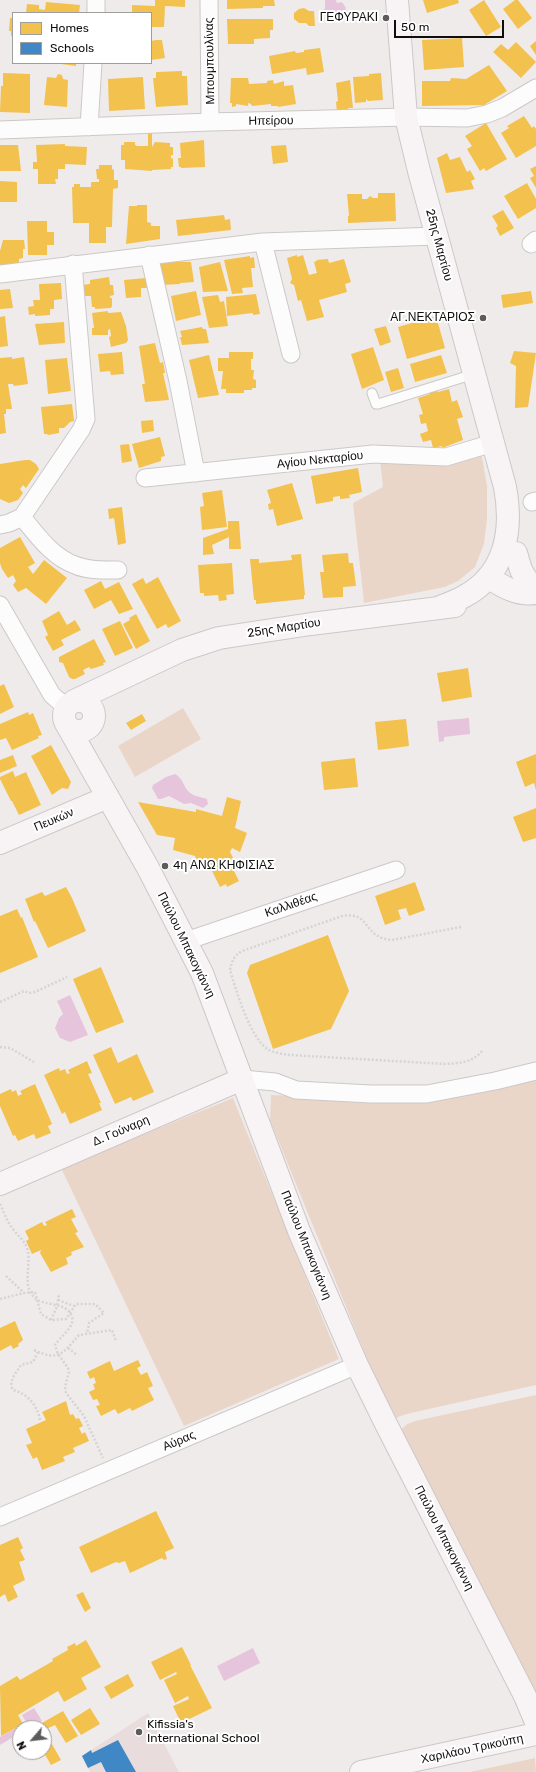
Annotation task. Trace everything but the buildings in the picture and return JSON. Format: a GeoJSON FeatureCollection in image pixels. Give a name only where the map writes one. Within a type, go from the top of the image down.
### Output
{"type":"FeatureCollection","features":[{"type":"Feature","properties":{"kind":"main road","name":"25ης Μαρτίου"},"geometry":{"type":"LineString","coordinates":[[397,0],[406,118],[505,487],[509,513],[508,532],[498,575],[464,597],[440,607]]}},
{"type":"Feature","properties":{"kind":"main road","name":"25ης Μαρτίου"},"geometry":{"type":"LineString","coordinates":[[69,711],[134,674],[182,650],[219,638],[311,624],[440,607],[467,605],[480,599],[516,553],[518,546],[519,525],[514,505],[505,487]]}},
{"type":"Feature","properties":{"kind":"main road"},"geometry":{"type":"LineString","coordinates":[[516,553],[521,570],[531,588]]}},
{"type":"Feature","properties":{"kind":"main road"},"geometry":{"type":"LineString","coordinates":[[498,575],[531,588]]}},
{"type":"Feature","properties":{"kind":"main road"},"geometry":{"type":"LineString","coordinates":[[480,599],[531,588]]}},
{"type":"Feature","properties":{"kind":"main road","name":"25ης Μαρτίου"},"geometry":{"type":"LineString","coordinates":[[92,723],[107,702],[134,674]]}},
{"type":"Feature","properties":{"kind":"main road"},"geometry":{"type":"LineString","coordinates":[[69,711],[76,731],[81,730],[92,723]]}},
{"type":"Feature","properties":{"kind":"main road","name":"Παύλου Μπακογιάννη"},"geometry":{"type":"LineString","coordinates":[[69,711],[89,764],[202,973],[298,1231],[357,1365],[525,1696],[536,1722]]}},
{"type":"Feature","properties":{"kind":"main road","name":"Παύλου Μπακογιάννη"},"geometry":{"type":"LineString","coordinates":[[89,764],[87,743],[92,723]]}},
{"type":"Feature","properties":{"kind":"main road","name":"Πευκών"},"geometry":{"type":"LineString","coordinates":[[0,843],[108,797]]}},
{"type":"Feature","properties":{"kind":"main road","name":"Δ. Γούναρη"},"geometry":{"type":"LineString","coordinates":[[0,1184],[242,1079]]}},
{"type":"Feature","properties":{"kind":"main road","name":"Χαριλάου Τρικούπη"},"geometry":{"type":"LineString","coordinates":[[361,1772],[498,1744],[536,1734]]}},
{"type":"Feature","properties":{"kind":"street"},"geometry":{"type":"LineString","coordinates":[[96,0],[96,12]]}},
{"type":"Feature","properties":{"kind":"street","name":"Μπουμπουλίνας"},"geometry":{"type":"LineString","coordinates":[[209,0],[210,122]]}},
{"type":"Feature","properties":{"kind":"street"},"geometry":{"type":"LineString","coordinates":[[89,127],[93,64]]}},
{"type":"Feature","properties":{"kind":"street","name":"Ηπείρου"},"geometry":{"type":"LineString","coordinates":[[0,130],[210,122],[467,118],[487,114],[502,108],[536,88]]}},
{"type":"Feature","properties":{"kind":"street"},"geometry":{"type":"LineString","coordinates":[[0,274],[263,242],[437,236]]}},
{"type":"Feature","properties":{"kind":"street"},"geometry":{"type":"LineString","coordinates":[[263,242],[291,354]]}},
{"type":"Feature","properties":{"kind":"street"},"geometry":{"type":"LineString","coordinates":[[149,255],[178,381],[196,473]]}},
{"type":"Feature","properties":{"kind":"street"},"geometry":{"type":"LineString","coordinates":[[0,524],[9,523],[22,517],[81,430],[86,419],[73,264]]}},
{"type":"Feature","properties":{"kind":"street","name":"Αγίου Νεκταρίου"},"geometry":{"type":"LineString","coordinates":[[145,478],[373,454],[446,457],[493,443]]}},
{"type":"Feature","properties":{"kind":"street"},"geometry":{"type":"LineString","coordinates":[[22,517],[39,537],[56,554],[67,562],[76,566],[92,569],[118,570]]}},
{"type":"Feature","properties":{"kind":"street","name":"Παύλου Μπακογιάννη"},"geometry":{"type":"LineString","coordinates":[[0,605],[52,695],[69,711]]}},
{"type":"Feature","properties":{"kind":"street","name":"Καλλιθέας"},"geometry":{"type":"LineString","coordinates":[[186,941],[396,870]]}},
{"type":"Feature","properties":{"kind":"street"},"geometry":{"type":"LineString","coordinates":[[242,1079],[275,1082],[296,1090],[370,1094],[427,1094],[495,1081],[536,1071]]}},
{"type":"Feature","properties":{"kind":"street","name":"Αύρας"},"geometry":{"type":"LineString","coordinates":[[0,1517],[357,1365]]}},
{"type":"Feature","properties":{"kind":"lane"},"geometry":{"type":"LineString","coordinates":[[372,392],[376,404],[378,404],[474,374]]}},
{"type":"Feature","properties":{"kind":"path"},"geometry":{"type":"LineString","coordinates":[[461,927],[392,940],[384,940],[376,936],[362,918],[357,915],[342,916],[242,951],[235,955],[231,961],[230,970],[253,1033],[260,1043],[270,1050],[290,1055],[445,1064],[469,1061],[477,1057],[482,1051]]}},
{"type":"Feature","properties":{"kind":"path"},"geometry":{"type":"LineString","coordinates":[[0,1002],[24,991],[30,993],[35,992],[67,977]]}},
{"type":"Feature","properties":{"kind":"path"},"geometry":{"type":"LineString","coordinates":[[0,1047],[10,1048],[34,1062]]}},
{"type":"Feature","properties":{"kind":"path"},"geometry":{"type":"LineString","coordinates":[[0,1204],[12,1228],[20,1237],[27,1249],[29,1256],[28,1280],[31,1293]]}},
{"type":"Feature","properties":{"kind":"path"},"geometry":{"type":"LineString","coordinates":[[6,1276],[24,1293]]}},
{"type":"Feature","properties":{"kind":"path"},"geometry":{"type":"LineString","coordinates":[[0,1298],[35,1292],[41,1314],[51,1320],[66,1319],[76,1304],[94,1304],[104,1313],[89,1324],[87,1334]]}},
{"type":"Feature","properties":{"kind":"path"},"geometry":{"type":"LineString","coordinates":[[51,1320],[57,1306],[59,1294]]}},
{"type":"Feature","properties":{"kind":"path"},"geometry":{"type":"LineString","coordinates":[[58,1300],[74,1306]]}},
{"type":"Feature","properties":{"kind":"path"},"geometry":{"type":"LineString","coordinates":[[37,1301],[57,1306],[70,1313]]}},
{"type":"Feature","properties":{"kind":"path"},"geometry":{"type":"LineString","coordinates":[[70,1313],[72,1323],[56,1345],[58,1354],[68,1368],[69,1372],[64,1387],[66,1393],[84,1416],[108,1471]]}},
{"type":"Feature","properties":{"kind":"path"},"geometry":{"type":"LineString","coordinates":[[34,1350],[48,1356],[58,1354],[65,1352],[79,1335],[112,1330],[116,1341]]}},
{"type":"Feature","properties":{"kind":"path"},"geometry":{"type":"LineString","coordinates":[[68,1348],[77,1355]]}},
{"type":"Feature","properties":{"kind":"path"},"geometry":{"type":"LineString","coordinates":[[38,1352],[33,1362],[21,1365],[11,1381],[11,1385],[13,1390],[21,1392],[36,1407],[40,1420]]}},
{"type":"Feature","properties":{"kind":"shaded area"},"geometry":{"type":"Polygon","coordinates":[[[325,0],[336,0],[337,3],[342,2],[346,8],[345,11],[340,14],[333,14],[332,17],[327,17],[322,10],[325,9],[325,0]]]}},
{"type":"Feature","properties":{"kind":"shaded area"},"geometry":{"type":"Polygon","coordinates":[[[481,452],[487,486],[487,519],[484,544],[475,567],[458,581],[445,587],[364,603],[353,503],[383,487],[380,460],[481,452]]]}},
{"type":"Feature","properties":{"kind":"shaded area"},"geometry":{"type":"Polygon","coordinates":[[[183,708],[201,739],[135,777],[118,746],[183,708]]]}},
{"type":"Feature","properties":{"kind":"shaded area"},"geometry":{"type":"Polygon","coordinates":[[[469,718],[470,734],[444,737],[444,741],[439,742],[437,721],[469,718]]]}},
{"type":"Feature","properties":{"kind":"shaded area"},"geometry":{"type":"Polygon","coordinates":[[[175,774],[180,778],[189,792],[207,799],[208,804],[203,808],[191,803],[184,804],[169,796],[158,799],[152,788],[153,785],[166,777],[175,774]]]}},
{"type":"Feature","properties":{"kind":"shaded area"},"geometry":{"type":"Polygon","coordinates":[[[70,995],[88,1035],[70,1042],[60,1038],[55,1028],[59,1018],[63,1014],[57,1001],[70,995]]]}},
{"type":"Feature","properties":{"kind":"shaded area"},"geometry":{"type":"Polygon","coordinates":[[[536,1080],[536,1385],[411,1413],[392,1420],[270,1120],[271,1095],[358,1099],[448,1096],[536,1080]]]}},
{"type":"Feature","properties":{"kind":"shaded area"},"geometry":{"type":"Polygon","coordinates":[[[233,1098],[339,1359],[184,1426],[61,1168],[233,1098]]]}},
{"type":"Feature","properties":{"kind":"shaded area"},"geometry":{"type":"Polygon","coordinates":[[[536,1395],[536,1697],[441,1507],[399,1432],[407,1424],[415,1421],[536,1395]]]}},
{"type":"Feature","properties":{"kind":"shaded area"},"geometry":{"type":"Polygon","coordinates":[[[253,1648],[260,1663],[224,1681],[217,1666],[253,1648]]]}},
{"type":"Feature","properties":{"kind":"shaded area"},"geometry":{"type":"Polygon","coordinates":[[[34,1708],[41,1720],[25,1720],[22,1715],[34,1708]]]}},
{"type":"Feature","properties":{"kind":"shaded area","name":"Kifissia's International School"},"geometry":{"type":"Polygon","coordinates":[[[148,1713],[179,1772],[90,1772],[82,1756],[148,1713]]]}},
{"type":"Feature","properties":{"kind":"shaded area"},"geometry":{"type":"Polygon","coordinates":[[[12,1730],[12,1738],[0,1745],[0,1737],[12,1730]]]}},
{"type":"Feature","properties":{"kind":"shaded area"},"geometry":{"type":"Polygon","coordinates":[[[535,1758],[536,1772],[470,1772],[535,1758]]]}},
{"type":"Feature","properties":{"kind":"place","name":"ΓΕΦΥΡΑΚΙ"},"geometry":{"type":"Point","coordinates":[386,18]}},
{"type":"Feature","properties":{"kind":"place","name":"ΑΓ.ΝΕΚΤΑΡΙΟΣ"},"geometry":{"type":"Point","coordinates":[483,318]}},
{"type":"Feature","properties":{"kind":"place","name":"4η ΑΝΩ ΚΗΦΙΣΙΑΣ"},"geometry":{"type":"Point","coordinates":[165,866]}},
{"type":"Feature","properties":{"kind":"place","name":"Kifissia's International School"},"geometry":{"type":"Point","coordinates":[139,1732]}}]}
